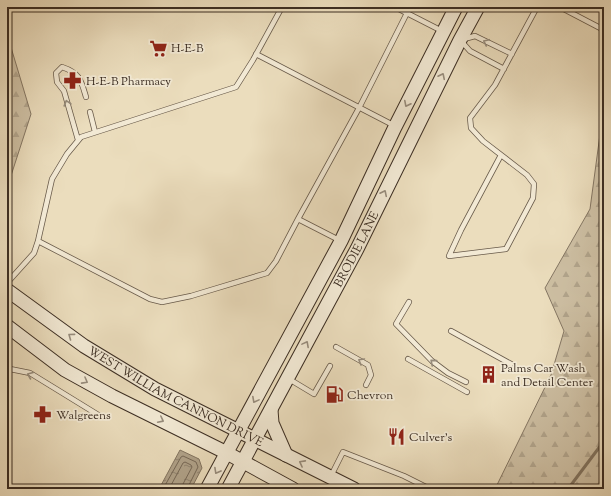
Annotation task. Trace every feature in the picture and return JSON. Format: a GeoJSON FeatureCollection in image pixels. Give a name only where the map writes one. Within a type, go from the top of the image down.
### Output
{"type":"FeatureCollection","features":[{"type":"Feature","properties":{"kind":"main road","name":"BRODIE LANE"},"geometry":{"type":"LineString","coordinates":[[207,489],[341,241],[396,126],[456,7]]}},
{"type":"Feature","properties":{"kind":"main road","name":"BRODIE LANE"},"geometry":{"type":"LineString","coordinates":[[228,489],[357,249],[460,40],[478,7]]}},
{"type":"Feature","properties":{"kind":"main road"},"geometry":{"type":"LineString","coordinates":[[443,32],[460,40]]}},
{"type":"Feature","properties":{"kind":"main road","name":"WEST WILLIAM CANNON DRIVE"},"geometry":{"type":"LineString","coordinates":[[7,290],[84,346],[155,389],[354,489]]}},
{"type":"Feature","properties":{"kind":"main road"},"geometry":{"type":"LineString","coordinates":[[7,326],[65,370],[112,396],[226,453],[293,489]]}},
{"type":"Feature","properties":{"kind":"main road"},"geometry":{"type":"LineString","coordinates":[[271,410],[272,423],[286,455]]}},
{"type":"Feature","properties":{"kind":"lane"},"geometry":{"type":"LineString","coordinates":[[7,283],[34,253],[52,179],[67,154],[78,140],[81,137],[95,132],[236,87],[282,7]]}},
{"type":"Feature","properties":{"kind":"lane"},"geometry":{"type":"LineString","coordinates":[[395,7],[443,32]]}},
{"type":"Feature","properties":{"kind":"lane"},"geometry":{"type":"LineString","coordinates":[[501,155],[461,230],[449,256],[506,249],[533,198],[534,184],[527,175],[483,141],[471,128],[470,118],[495,85],[537,7],[539,7]]}},
{"type":"Feature","properties":{"kind":"lane"},"geometry":{"type":"LineString","coordinates":[[560,7],[604,30]]}},
{"type":"Feature","properties":{"kind":"lane"},"geometry":{"type":"LineString","coordinates":[[38,241],[150,299],[162,302],[191,296],[267,273],[276,261],[359,108],[408,13]]}},
{"type":"Feature","properties":{"kind":"lane"},"geometry":{"type":"LineString","coordinates":[[504,69],[470,51],[460,40],[475,36],[512,54]]}},
{"type":"Feature","properties":{"kind":"lane"},"geometry":{"type":"LineString","coordinates":[[256,54],[396,126]]}},
{"type":"Feature","properties":{"kind":"lane"},"geometry":{"type":"LineString","coordinates":[[78,140],[64,91],[57,82],[56,73],[62,67],[72,71],[81,81],[86,97]]}},
{"type":"Feature","properties":{"kind":"lane"},"geometry":{"type":"LineString","coordinates":[[90,112],[95,132]]}},
{"type":"Feature","properties":{"kind":"lane"},"geometry":{"type":"LineString","coordinates":[[298,219],[341,241]]}},
{"type":"Feature","properties":{"kind":"lane"},"geometry":{"type":"LineString","coordinates":[[409,302],[396,324],[432,361],[448,373],[466,382]]}},
{"type":"Feature","properties":{"kind":"lane"},"geometry":{"type":"LineString","coordinates":[[451,331],[511,364]]}},
{"type":"Feature","properties":{"kind":"lane"},"geometry":{"type":"LineString","coordinates":[[336,347],[368,365],[371,375],[366,385]]}},
{"type":"Feature","properties":{"kind":"lane"},"geometry":{"type":"LineString","coordinates":[[408,359],[467,392]]}},
{"type":"Feature","properties":{"kind":"lane"},"geometry":{"type":"LineString","coordinates":[[288,378],[314,394],[330,366]]}},
{"type":"Feature","properties":{"kind":"lane"},"geometry":{"type":"LineString","coordinates":[[10,369],[30,373],[100,416]]}},
{"type":"Feature","properties":{"kind":"lane"},"geometry":{"type":"LineString","coordinates":[[331,477],[343,452],[404,476],[426,487]]}},
{"type":"Feature","properties":{"kind":"green space"},"geometry":{"type":"Polygon","coordinates":[[[7,34],[31,114],[7,188],[7,34]]]}},
{"type":"Feature","properties":{"kind":"green space"},"geometry":{"type":"Polygon","coordinates":[[[603,112],[604,489],[495,489],[551,375],[564,331],[545,288],[590,209],[603,112]]]}},
{"type":"Feature","properties":{"kind":"water"},"geometry":{"type":"Polygon","coordinates":[[[180,450],[199,459],[202,468],[191,489],[159,489],[180,450]]]}},
{"type":"Feature","properties":{"kind":"waterway"},"geometry":{"type":"LineString","coordinates":[[568,489],[604,441]]}},
{"type":"Feature","properties":{"kind":"place","name":"H-E-B"},"geometry":{"type":"Point","coordinates":[158,48]}},
{"type":"Feature","properties":{"kind":"place","name":"H-E-B Pharmacy"},"geometry":{"type":"Point","coordinates":[73,81]}},
{"type":"Feature","properties":{"kind":"place","name":"Palms Car Wash and Detail Center"},"geometry":{"type":"Point","coordinates":[488,375]}},
{"type":"Feature","properties":{"kind":"place","name":"Chevron"},"geometry":{"type":"Point","coordinates":[334,395]}},
{"type":"Feature","properties":{"kind":"place","name":"Walgreens"},"geometry":{"type":"Point","coordinates":[43,415]}},
{"type":"Feature","properties":{"kind":"place","name":"Culver's"},"geometry":{"type":"Point","coordinates":[396,437]}}]}
